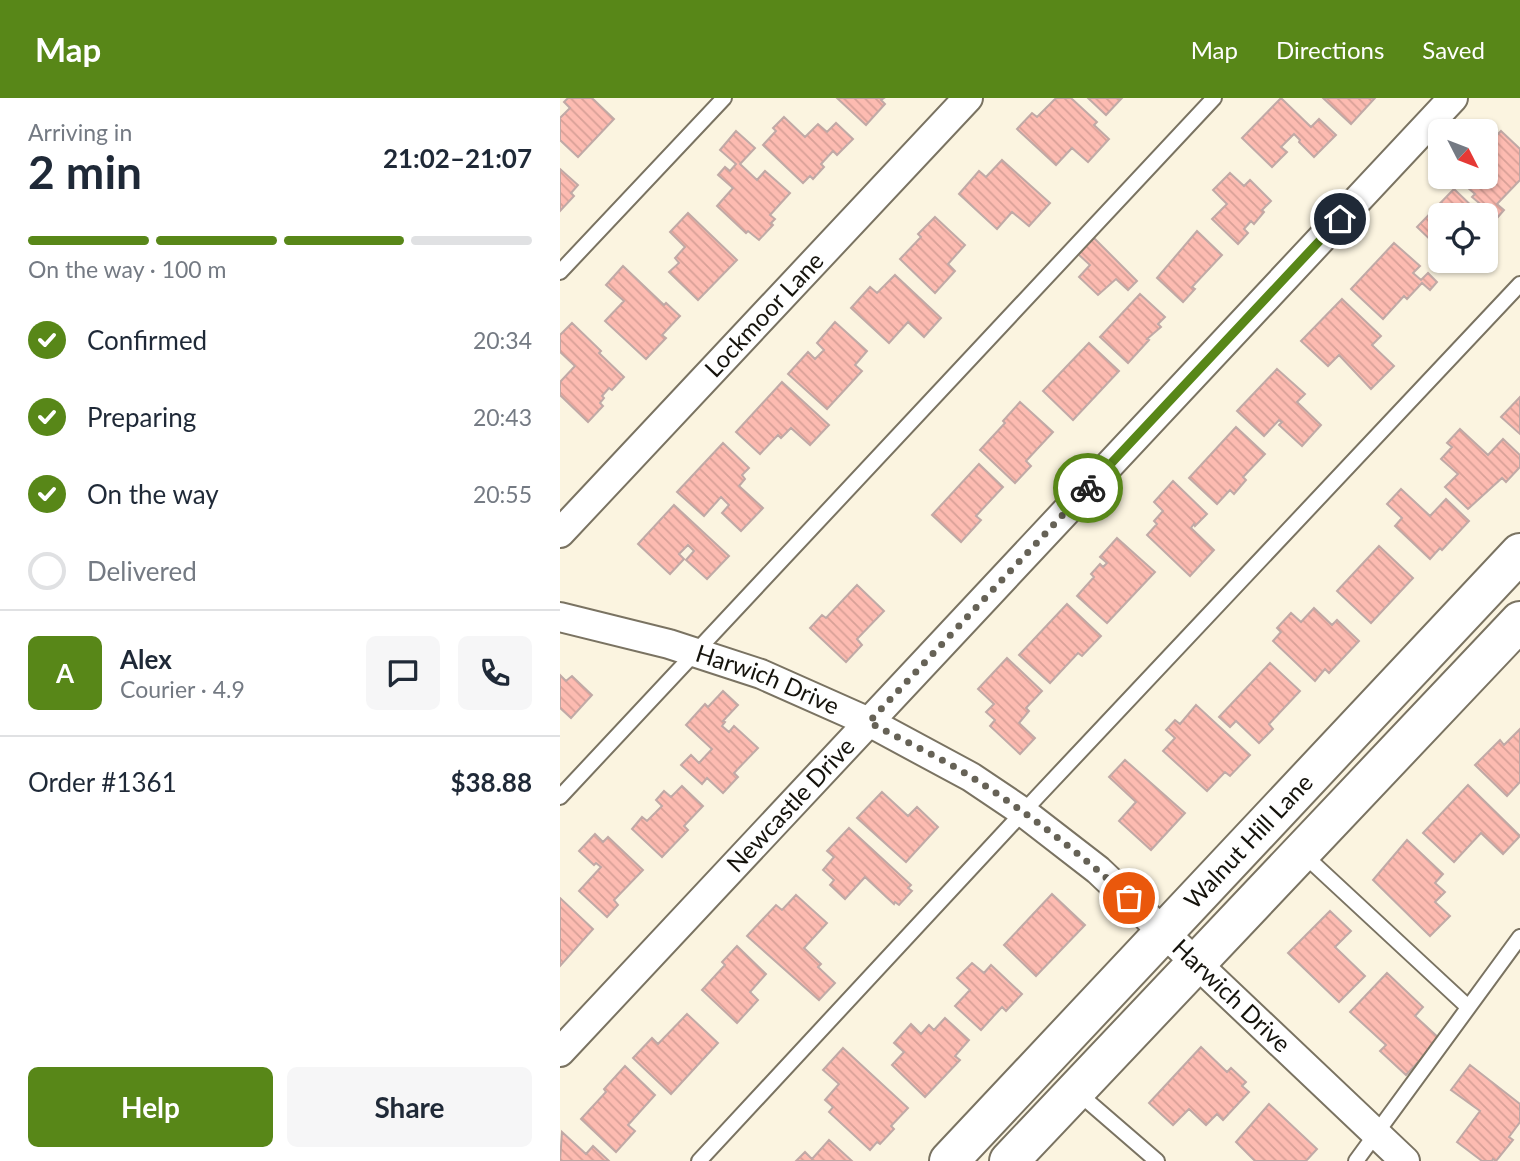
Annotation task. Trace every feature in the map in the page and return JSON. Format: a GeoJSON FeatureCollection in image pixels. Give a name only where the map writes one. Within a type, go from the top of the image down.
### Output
{"type":"FeatureCollection","features":[{"type":"Feature","properties":{"kind":"main road","name":"Walnut Hill Lane"},"geometry":{"type":"LineString","coordinates":[[949,1161],[1520,553]]}},
{"type":"Feature","properties":{"kind":"main road","name":"Walnut Hill Lane"},"geometry":{"type":"LineString","coordinates":[[1009,1161],[1520,621]]}},
{"type":"Feature","properties":{"kind":"street","name":"Lockmoor Lane"},"geometry":{"type":"LineString","coordinates":[[560,533],[968,98]]}},
{"type":"Feature","properties":{"kind":"street","name":"Newcastle Drive"},"geometry":{"type":"LineString","coordinates":[[560,1052],[1453,98]]}},
{"type":"Feature","properties":{"kind":"street","name":"Harwich Drive"},"geometry":{"type":"LineString","coordinates":[[560,617],[697,653],[761,674],[869,722],[971,777],[1023,812],[1098,870],[1405,1161]]}},
{"type":"Feature","properties":{"kind":"lane"},"geometry":{"type":"LineString","coordinates":[[560,272],[724,98]]}},
{"type":"Feature","properties":{"kind":"lane"},"geometry":{"type":"LineString","coordinates":[[560,797],[1214,98]]}},
{"type":"Feature","properties":{"kind":"lane"},"geometry":{"type":"LineString","coordinates":[[699,1161],[1520,284]]}},
{"type":"Feature","properties":{"kind":"lane"},"geometry":{"type":"LineString","coordinates":[[1301,852],[1468,1007]]}},
{"type":"Feature","properties":{"kind":"lane"},"geometry":{"type":"LineString","coordinates":[[1356,1161],[1520,937]]}},
{"type":"Feature","properties":{"kind":"lane"},"geometry":{"type":"LineString","coordinates":[[1076,1090],[1157,1161]]}},
{"type":"Feature","properties":{"kind":"building"},"geometry":{"type":"Polygon","coordinates":[[[568,98],[592,98],[614,119],[578,157],[560,140],[560,118],[570,108],[564,102],[568,98]]]}},
{"type":"Feature","properties":{"kind":"building"},"geometry":{"type":"Polygon","coordinates":[[[837,98],[884,98],[881,100],[885,104],[866,125],[837,98]]]}},
{"type":"Feature","properties":{"kind":"building"},"geometry":{"type":"Polygon","coordinates":[[[1056,98],[1071,98],[1097,122],[1094,125],[1109,139],[1088,162],[1072,148],[1056,165],[1017,129],[1032,113],[1037,117],[1056,98]]]}},
{"type":"Feature","properties":{"kind":"building"},"geometry":{"type":"Polygon","coordinates":[[[1088,98],[1122,98],[1106,115],[1088,98]]]}},
{"type":"Feature","properties":{"kind":"building"},"geometry":{"type":"Polygon","coordinates":[[[1281,98],[1311,127],[1319,119],[1336,135],[1314,157],[1294,134],[1281,147],[1287,152],[1272,167],[1242,138],[1281,98]]]}},
{"type":"Feature","properties":{"kind":"building"},"geometry":{"type":"Polygon","coordinates":[[[1323,98],[1375,98],[1351,124],[1323,98]]]}},
{"type":"Feature","properties":{"kind":"building"},"geometry":{"type":"Polygon","coordinates":[[[784,117],[805,137],[818,124],[827,132],[836,123],[853,139],[837,155],[833,151],[821,164],[824,167],[813,179],[810,176],[803,183],[763,145],[776,131],[773,128],[784,117]]]}},
{"type":"Feature","properties":{"kind":"building"},"geometry":{"type":"Polygon","coordinates":[[[736,131],[755,148],[740,164],[757,180],[765,171],[790,193],[770,215],[775,219],[771,223],[773,225],[759,240],[748,231],[746,233],[717,206],[733,188],[718,175],[725,167],[730,171],[736,164],[720,150],[736,131]]]}},
{"type":"Feature","properties":{"kind":"building"},"geometry":{"type":"Polygon","coordinates":[[[1501,131],[1520,149],[1520,180],[1498,203],[1479,203],[1472,197],[1475,194],[1469,189],[1498,189],[1498,134],[1501,131]]]}},
{"type":"Feature","properties":{"kind":"building"},"geometry":{"type":"Polygon","coordinates":[[[1002,160],[1050,203],[1029,226],[1012,212],[997,229],[959,194],[979,171],[986,177],[1002,160]]]}},
{"type":"Feature","properties":{"kind":"building"},"geometry":{"type":"Polygon","coordinates":[[[560,169],[578,185],[571,193],[574,196],[560,211],[560,169]]]}},
{"type":"Feature","properties":{"kind":"building"},"geometry":{"type":"Polygon","coordinates":[[[1230,173],[1244,186],[1250,180],[1271,201],[1254,224],[1251,221],[1244,229],[1248,233],[1238,244],[1212,219],[1227,204],[1213,190],[1230,173]]]}},
{"type":"Feature","properties":{"kind":"building"},"geometry":{"type":"Polygon","coordinates":[[[1454,189],[1469,203],[1440,203],[1454,189]]]}},
{"type":"Feature","properties":{"kind":"building"},"geometry":{"type":"Polygon","coordinates":[[[1498,205],[1504,210],[1498,217],[1498,205]]]}},
{"type":"Feature","properties":{"kind":"building"},"geometry":{"type":"Polygon","coordinates":[[[688,213],[737,260],[698,300],[669,272],[679,263],[675,258],[685,247],[670,232],[688,213]]]}},
{"type":"Feature","properties":{"kind":"building"},"geometry":{"type":"Polygon","coordinates":[[[1428,216],[1428,238],[1417,227],[1428,216]]]}},
{"type":"Feature","properties":{"kind":"building"},"geometry":{"type":"Polygon","coordinates":[[[935,217],[965,245],[948,264],[955,271],[935,293],[900,259],[921,237],[918,234],[935,217]]]}},
{"type":"Feature","properties":{"kind":"building"},"geometry":{"type":"Polygon","coordinates":[[[1197,231],[1222,255],[1192,287],[1195,289],[1183,302],[1157,278],[1197,231]]]}},
{"type":"Feature","properties":{"kind":"building"},"geometry":{"type":"Polygon","coordinates":[[[1094,238],[1137,281],[1128,290],[1116,279],[1098,295],[1079,277],[1090,265],[1078,254],[1094,238]]]}},
{"type":"Feature","properties":{"kind":"building"},"geometry":{"type":"Polygon","coordinates":[[[1394,243],[1420,266],[1413,273],[1421,280],[1428,273],[1437,282],[1430,290],[1422,283],[1407,299],[1404,296],[1383,319],[1351,289],[1394,243]]]}},
{"type":"Feature","properties":{"kind":"building"},"geometry":{"type":"Polygon","coordinates":[[[623,266],[664,305],[666,303],[680,316],[662,335],[666,338],[646,359],[605,321],[624,301],[606,285],[623,266]]]}},
{"type":"Feature","properties":{"kind":"building"},"geometry":{"type":"Polygon","coordinates":[[[895,275],[941,318],[924,337],[908,322],[889,343],[851,308],[870,287],[877,293],[895,275]]]}},
{"type":"Feature","properties":{"kind":"building"},"geometry":{"type":"Polygon","coordinates":[[[1140,294],[1165,317],[1158,324],[1161,327],[1147,339],[1149,340],[1128,363],[1100,337],[1140,294]]]}},
{"type":"Feature","properties":{"kind":"building"},"geometry":{"type":"Polygon","coordinates":[[[1342,299],[1381,336],[1372,345],[1394,366],[1371,389],[1339,355],[1328,366],[1301,341],[1342,299]]]}},
{"type":"Feature","properties":{"kind":"building"},"geometry":{"type":"Polygon","coordinates":[[[835,322],[867,351],[855,365],[862,371],[827,409],[788,374],[808,352],[815,359],[824,350],[817,343],[835,322]]]}},
{"type":"Feature","properties":{"kind":"building"},"geometry":{"type":"Polygon","coordinates":[[[572,323],[624,377],[602,396],[604,398],[600,403],[603,406],[588,422],[560,395],[560,382],[575,366],[560,352],[560,335],[572,323]]]}},
{"type":"Feature","properties":{"kind":"building"},"geometry":{"type":"Polygon","coordinates":[[[1089,343],[1119,371],[1073,420],[1043,391],[1089,343]]]}},
{"type":"Feature","properties":{"kind":"building"},"geometry":{"type":"Polygon","coordinates":[[[1277,369],[1305,394],[1297,402],[1321,425],[1302,446],[1279,425],[1282,422],[1279,420],[1264,436],[1237,411],[1277,369]]]}},
{"type":"Feature","properties":{"kind":"building"},"geometry":{"type":"Polygon","coordinates":[[[782,382],[829,425],[810,445],[791,428],[781,438],[778,435],[760,454],[736,432],[782,382]]]}},
{"type":"Feature","properties":{"kind":"building"},"geometry":{"type":"Polygon","coordinates":[[[1520,397],[1520,434],[1501,417],[1520,397]]]}},
{"type":"Feature","properties":{"kind":"building"},"geometry":{"type":"Polygon","coordinates":[[[1020,402],[1053,432],[1026,461],[1031,466],[1015,483],[980,450],[1020,402]]]}},
{"type":"Feature","properties":{"kind":"building"},"geometry":{"type":"Polygon","coordinates":[[[1236,427],[1265,454],[1243,477],[1246,480],[1234,494],[1230,490],[1217,504],[1189,478],[1236,427]]]}},
{"type":"Feature","properties":{"kind":"building"},"geometry":{"type":"Polygon","coordinates":[[[1460,429],[1488,455],[1503,439],[1520,455],[1520,467],[1506,482],[1502,478],[1468,509],[1445,487],[1458,474],[1441,459],[1452,447],[1447,443],[1460,429]]]}},
{"type":"Feature","properties":{"kind":"building"},"geometry":{"type":"Polygon","coordinates":[[[723,443],[749,468],[742,475],[745,479],[739,486],[763,508],[741,531],[722,513],[729,505],[721,497],[704,516],[677,492],[723,443]]]}},
{"type":"Feature","properties":{"kind":"building"},"geometry":{"type":"Polygon","coordinates":[[[979,464],[1003,487],[976,516],[981,520],[961,542],[932,515],[979,464]]]}},
{"type":"Feature","properties":{"kind":"building"},"geometry":{"type":"Polygon","coordinates":[[[1173,481],[1207,514],[1191,528],[1214,550],[1190,576],[1147,535],[1157,524],[1154,521],[1163,511],[1154,502],[1173,481]]]}},
{"type":"Feature","properties":{"kind":"building"},"geometry":{"type":"Polygon","coordinates":[[[1401,489],[1430,516],[1446,499],[1469,521],[1430,559],[1395,526],[1402,518],[1387,504],[1401,489]]]}},
{"type":"Feature","properties":{"kind":"building"},"geometry":{"type":"Polygon","coordinates":[[[674,505],[729,556],[707,579],[686,560],[694,551],[688,545],[679,554],[684,559],[670,574],[638,544],[674,505]]]}},
{"type":"Feature","properties":{"kind":"building"},"geometry":{"type":"Polygon","coordinates":[[[1117,538],[1155,572],[1107,623],[1077,596],[1094,577],[1091,574],[1100,564],[1103,567],[1107,563],[1100,557],[1117,538]]]}},
{"type":"Feature","properties":{"kind":"building"},"geometry":{"type":"Polygon","coordinates":[[[1379,546],[1413,578],[1371,623],[1337,591],[1379,546]]]}},
{"type":"Feature","properties":{"kind":"building"},"geometry":{"type":"Polygon","coordinates":[[[857,585],[884,611],[857,639],[862,645],[846,662],[810,628],[822,615],[826,618],[857,585]]]}},
{"type":"Feature","properties":{"kind":"building"},"geometry":{"type":"Polygon","coordinates":[[[1067,604],[1101,636],[1082,656],[1078,653],[1050,683],[1019,655],[1067,604]]]}},
{"type":"Feature","properties":{"kind":"building"},"geometry":{"type":"Polygon","coordinates":[[[1314,608],[1332,625],[1337,620],[1359,641],[1329,673],[1325,669],[1315,681],[1273,641],[1281,632],[1277,628],[1291,613],[1301,622],[1314,608]]]}},
{"type":"Feature","properties":{"kind":"building"},"geometry":{"type":"Polygon","coordinates":[[[1007,658],[1042,691],[1026,708],[1029,711],[1019,723],[1035,738],[1020,754],[990,726],[995,720],[986,712],[994,704],[978,689],[1007,658]]]}},
{"type":"Feature","properties":{"kind":"building"},"geometry":{"type":"Polygon","coordinates":[[[1270,663],[1300,691],[1269,724],[1273,729],[1259,743],[1236,721],[1230,727],[1219,717],[1270,663]]]}},
{"type":"Feature","properties":{"kind":"building"},"geometry":{"type":"Polygon","coordinates":[[[560,675],[566,681],[572,676],[592,695],[571,718],[560,708],[560,675]]]}},
{"type":"Feature","properties":{"kind":"building"},"geometry":{"type":"Polygon","coordinates":[[[723,691],[738,705],[723,721],[725,722],[722,726],[729,732],[734,726],[758,748],[734,773],[738,777],[723,793],[707,778],[702,784],[681,765],[691,755],[699,763],[712,749],[686,725],[705,704],[708,707],[723,691]]]}},
{"type":"Feature","properties":{"kind":"building"},"geometry":{"type":"Polygon","coordinates":[[[1196,705],[1250,755],[1230,776],[1225,772],[1207,791],[1163,751],[1175,738],[1166,730],[1175,720],[1180,724],[1196,705]]]}},
{"type":"Feature","properties":{"kind":"building"},"geometry":{"type":"Polygon","coordinates":[[[1520,729],[1520,782],[1507,796],[1475,765],[1500,740],[1504,745],[1520,729]]]}},
{"type":"Feature","properties":{"kind":"building"},"geometry":{"type":"Polygon","coordinates":[[[1125,760],[1185,813],[1151,850],[1119,821],[1136,802],[1109,777],[1125,760]]]}},
{"type":"Feature","properties":{"kind":"building"},"geometry":{"type":"Polygon","coordinates":[[[1468,785],[1520,836],[1503,854],[1481,833],[1454,862],[1423,833],[1468,785]]]}},
{"type":"Feature","properties":{"kind":"building"},"geometry":{"type":"Polygon","coordinates":[[[682,786],[703,806],[684,826],[688,830],[662,857],[632,829],[642,817],[647,821],[662,806],[656,800],[664,791],[671,797],[682,786]]]}},
{"type":"Feature","properties":{"kind":"building"},"geometry":{"type":"Polygon","coordinates":[[[882,792],[908,816],[917,807],[938,827],[906,862],[857,818],[882,792]]]}},
{"type":"Feature","properties":{"kind":"building"},"geometry":{"type":"Polygon","coordinates":[[[849,828],[911,885],[908,888],[912,891],[899,905],[895,902],[894,904],[865,877],[845,899],[830,885],[834,880],[823,870],[834,857],[827,851],[849,828]]]}},
{"type":"Feature","properties":{"kind":"building"},"geometry":{"type":"Polygon","coordinates":[[[595,834],[603,842],[608,837],[643,870],[614,900],[618,905],[607,917],[579,891],[601,867],[596,863],[594,865],[579,851],[595,834]]]}},
{"type":"Feature","properties":{"kind":"building"},"geometry":{"type":"Polygon","coordinates":[[[1407,840],[1443,874],[1435,883],[1445,892],[1435,902],[1450,916],[1430,936],[1373,880],[1407,840]]]}},
{"type":"Feature","properties":{"kind":"building"},"geometry":{"type":"Polygon","coordinates":[[[1052,894],[1085,925],[1036,976],[1004,945],[1052,894]]]}},
{"type":"Feature","properties":{"kind":"building"},"geometry":{"type":"Polygon","coordinates":[[[796,895],[827,923],[804,948],[821,964],[818,967],[835,983],[819,1000],[747,936],[776,905],[782,910],[796,895]]]}},
{"type":"Feature","properties":{"kind":"building"},"geometry":{"type":"Polygon","coordinates":[[[560,898],[593,929],[560,966],[560,898]]]}},
{"type":"Feature","properties":{"kind":"building"},"geometry":{"type":"Polygon","coordinates":[[[1330,911],[1351,931],[1335,947],[1365,976],[1339,1002],[1288,953],[1330,911]]]}},
{"type":"Feature","properties":{"kind":"building"},"geometry":{"type":"Polygon","coordinates":[[[737,946],[766,974],[750,992],[758,1000],[737,1023],[702,990],[725,965],[722,962],[737,946]]]}},
{"type":"Feature","properties":{"kind":"building"},"geometry":{"type":"Polygon","coordinates":[[[972,963],[984,973],[991,965],[1022,994],[1006,1011],[1002,1007],[981,1030],[955,1006],[970,990],[957,978],[972,963]]]}},
{"type":"Feature","properties":{"kind":"building"},"geometry":{"type":"Polygon","coordinates":[[[1387,973],[1423,1007],[1415,1016],[1440,1039],[1406,1075],[1380,1051],[1386,1045],[1350,1012],[1387,973]]]}},
{"type":"Feature","properties":{"kind":"building"},"geometry":{"type":"Polygon","coordinates":[[[687,1014],[718,1043],[671,1094],[633,1058],[652,1038],[658,1044],[687,1014]]]}},
{"type":"Feature","properties":{"kind":"building"},"geometry":{"type":"Polygon","coordinates":[[[945,1018],[969,1040],[955,1056],[960,1060],[925,1097],[892,1065],[904,1052],[894,1043],[911,1024],[921,1034],[929,1025],[934,1030],[945,1018]]]}},
{"type":"Feature","properties":{"kind":"building"},"geometry":{"type":"Polygon","coordinates":[[[1201,1047],[1227,1072],[1231,1068],[1246,1082],[1242,1086],[1249,1092],[1223,1120],[1217,1114],[1206,1125],[1189,1109],[1173,1125],[1149,1103],[1201,1047]]]}},
{"type":"Feature","properties":{"kind":"building"},"geometry":{"type":"Polygon","coordinates":[[[843,1048],[908,1108],[891,1126],[894,1129],[870,1150],[829,1112],[833,1107],[825,1100],[839,1084],[823,1070],[843,1048]]]}},
{"type":"Feature","properties":{"kind":"building"},"geometry":{"type":"Polygon","coordinates":[[[1470,1065],[1520,1104],[1520,1122],[1509,1137],[1513,1140],[1496,1161],[1482,1161],[1457,1142],[1480,1111],[1451,1090],[1470,1065]]]}},
{"type":"Feature","properties":{"kind":"building"},"geometry":{"type":"Polygon","coordinates":[[[625,1066],[655,1095],[628,1125],[635,1131],[616,1152],[581,1119],[625,1066]]]}},
{"type":"Feature","properties":{"kind":"building"},"geometry":{"type":"Polygon","coordinates":[[[1269,1104],[1317,1149],[1306,1161],[1255,1161],[1236,1142],[1269,1104]]]}},
{"type":"Feature","properties":{"kind":"building"},"geometry":{"type":"Polygon","coordinates":[[[562,1132],[586,1154],[593,1146],[609,1161],[560,1161],[562,1132]]]}},
{"type":"Feature","properties":{"kind":"building"},"geometry":{"type":"Polygon","coordinates":[[[829,1140],[852,1161],[796,1161],[805,1152],[812,1159],[829,1140]]]}},
{"type":"Feature","properties":{"kind":"way so far"},"geometry":{"type":"LineString","coordinates":[[1088,488],[869,722],[971,777],[1023,812],[1098,870],[1129,898]]}},
{"type":"Feature","properties":{"kind":"route"},"geometry":{"type":"LineString","coordinates":[[1088,488],[1340,219]]}}]}
